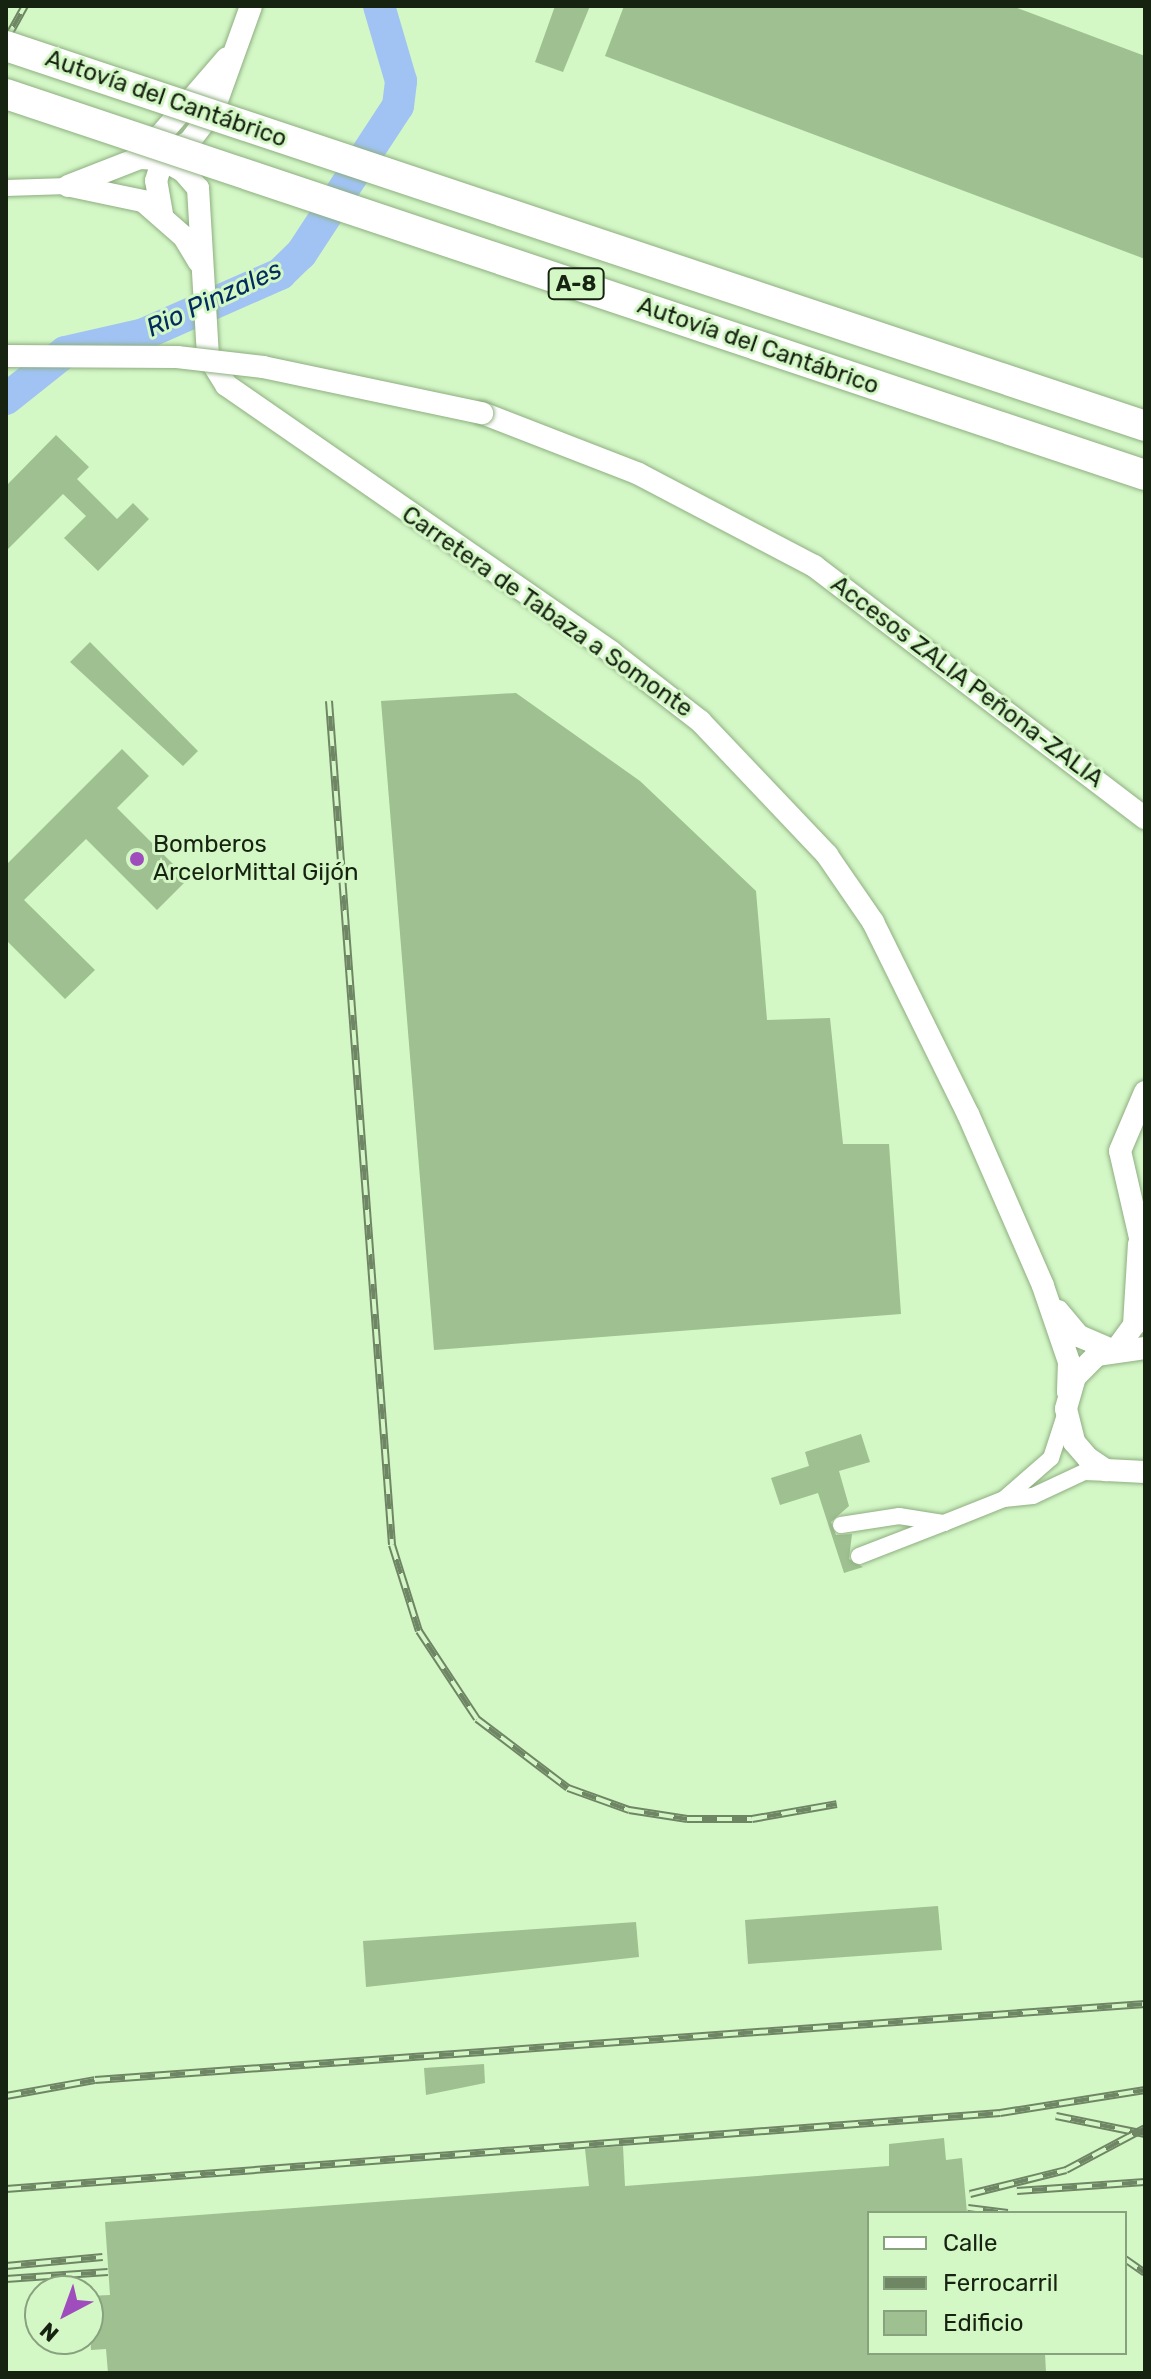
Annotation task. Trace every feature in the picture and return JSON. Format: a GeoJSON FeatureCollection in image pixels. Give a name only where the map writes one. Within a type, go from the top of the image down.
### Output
{"type":"FeatureCollection","features":[{"type":"Feature","properties":{"kind":"highway","name":"Autovía del Cantábrico"},"geometry":{"type":"LineString","coordinates":[[6,46],[1145,426]]}},
{"type":"Feature","properties":{"kind":"highway","name":"Autovía del Cantábrico"},"geometry":{"type":"LineString","coordinates":[[6,94],[1145,475]]}},
{"type":"Feature","properties":{"kind":"street"},"geometry":{"type":"LineString","coordinates":[[94,189],[151,158],[206,100],[233,51],[251,6]]}},
{"type":"Feature","properties":{"kind":"street","name":"Carretera de Tabaza a Somonte"},"geometry":{"type":"LineString","coordinates":[[206,100],[198,188],[200,267],[204,327],[214,371],[238,396],[611,652],[767,785],[873,922],[1043,1286],[1069,1362],[1067,1401],[1074,1442],[1088,1458],[1136,1473]]}},
{"type":"Feature","properties":{"kind":"street"},"geometry":{"type":"LineString","coordinates":[[68,186],[151,158]]}},
{"type":"Feature","properties":{"kind":"street"},"geometry":{"type":"LineString","coordinates":[[151,158],[198,188]]}},
{"type":"Feature","properties":{"kind":"street"},"geometry":{"type":"LineString","coordinates":[[151,158],[162,214]]}},
{"type":"Feature","properties":{"kind":"street"},"geometry":{"type":"LineString","coordinates":[[6,188],[68,186],[143,201],[162,214],[200,267]]}},
{"type":"Feature","properties":{"kind":"street","name":"Accesos ZALIA Peñona-ZALIA"},"geometry":{"type":"LineString","coordinates":[[6,356],[177,357],[263,367],[482,413],[668,487],[814,566],[1145,818]]}},
{"type":"Feature","properties":{"kind":"street"},"geometry":{"type":"LineString","coordinates":[[1004,1499],[1051,1458],[1067,1401],[1085,1365],[1114,1348],[1134,1325],[1142,1251],[1120,1151],[1145,1092]]}},
{"type":"Feature","properties":{"kind":"street","name":"Carretera de Tabaza a Somonte"},"geometry":{"type":"LineString","coordinates":[[1043,1286],[1069,1328],[1114,1348]]}},
{"type":"Feature","properties":{"kind":"street"},"geometry":{"type":"LineString","coordinates":[[1114,1348],[1145,1348]]}},
{"type":"Feature","properties":{"kind":"street"},"geometry":{"type":"LineString","coordinates":[[859,1556],[1004,1499],[1033,1496],[1084,1472],[1136,1473]]}},
{"type":"Feature","properties":{"kind":"street"},"geometry":{"type":"LineString","coordinates":[[841,1525],[899,1516],[944,1523]]}},
{"type":"Feature","properties":{"kind":"building"},"geometry":{"type":"Polygon","coordinates":[[[555,6],[590,6],[563,72],[535,62],[555,6]]]}},
{"type":"Feature","properties":{"kind":"building"},"geometry":{"type":"Polygon","coordinates":[[[624,6],[1012,6],[1145,56],[1145,259],[605,56],[624,6]]]}},
{"type":"Feature","properties":{"kind":"building"},"geometry":{"type":"Polygon","coordinates":[[[56,435],[89,467],[77,479],[117,519],[133,503],[149,519],[98,571],[64,538],[86,516],[63,494],[6,551],[6,486],[56,435]]]}},
{"type":"Feature","properties":{"kind":"building"},"geometry":{"type":"Polygon","coordinates":[[[90,642],[198,751],[183,766],[70,662],[90,642]]]}},
{"type":"Feature","properties":{"kind":"building"},"geometry":{"type":"Polygon","coordinates":[[[516,693],[640,781],[756,891],[767,1020],[830,1018],[843,1144],[889,1144],[901,1314],[434,1350],[381,701],[516,693]]]}},
{"type":"Feature","properties":{"kind":"building"},"geometry":{"type":"Polygon","coordinates":[[[122,749],[149,776],[117,808],[188,879],[157,910],[86,839],[24,900],[95,970],[65,999],[6,940],[6,865],[122,749]]]}},
{"type":"Feature","properties":{"kind":"building"},"geometry":{"type":"Polygon","coordinates":[[[861,1434],[870,1462],[839,1471],[849,1506],[831,1522],[836,1535],[852,1534],[849,1559],[863,1567],[844,1573],[818,1493],[780,1505],[771,1478],[809,1466],[805,1452],[861,1434]]]}},
{"type":"Feature","properties":{"kind":"building"},"geometry":{"type":"Polygon","coordinates":[[[938,1906],[942,1950],[748,1964],[745,1920],[938,1906]]]}},
{"type":"Feature","properties":{"kind":"building"},"geometry":{"type":"Polygon","coordinates":[[[636,1922],[639,1957],[366,1987],[363,1941],[636,1922]]]}},
{"type":"Feature","properties":{"kind":"building"},"geometry":{"type":"Polygon","coordinates":[[[484,2064],[485,2083],[426,2095],[424,2068],[484,2064]]]}},
{"type":"Feature","properties":{"kind":"building"},"geometry":{"type":"Polygon","coordinates":[[[944,2138],[946,2160],[962,2158],[967,2211],[867,2211],[867,2355],[1045,2355],[1046,2373],[108,2373],[104,2349],[104,2295],[110,2295],[105,2222],[589,2186],[585,2149],[623,2146],[625,2186],[889,2166],[889,2144],[944,2138]]]}},
{"type":"Feature","properties":{"kind":"waterway","name":"Rio Pinzales"},"geometry":{"type":"LineString","coordinates":[[6,399],[65,352],[144,334],[280,274],[301,254],[398,106],[401,81],[379,6]]}},
{"type":"Feature","properties":{"kind":"railway"},"geometry":{"type":"LineString","coordinates":[[6,40],[25,6]]}},
{"type":"Feature","properties":{"kind":"railway"},"geometry":{"type":"LineString","coordinates":[[329,701],[392,1545],[419,1631],[477,1719],[568,1788],[629,1810],[687,1819],[752,1819],[837,1804]]}},
{"type":"Feature","properties":{"kind":"railway"},"geometry":{"type":"LineString","coordinates":[[6,2096],[95,2080],[1145,2004]]}},
{"type":"Feature","properties":{"kind":"railway"},"geometry":{"type":"LineString","coordinates":[[6,2189],[1000,2113],[1145,2090]]}},
{"type":"Feature","properties":{"kind":"railway"},"geometry":{"type":"LineString","coordinates":[[1056,2116],[1145,2134]]}},
{"type":"Feature","properties":{"kind":"railway"},"geometry":{"type":"LineString","coordinates":[[970,2194],[1066,2170],[1145,2128]]}},
{"type":"Feature","properties":{"kind":"railway"},"geometry":{"type":"LineString","coordinates":[[1017,2191],[1145,2182]]}},
{"type":"Feature","properties":{"kind":"railway"},"geometry":{"type":"LineString","coordinates":[[968,2208],[992,2211]]}},
{"type":"Feature","properties":{"kind":"railway"},"geometry":{"type":"LineString","coordinates":[[6,2266],[103,2257]]}},
{"type":"Feature","properties":{"kind":"railway"},"geometry":{"type":"LineString","coordinates":[[1127,2260],[1145,2273]]}},
{"type":"Feature","properties":{"kind":"railway"},"geometry":{"type":"LineString","coordinates":[[6,2279],[108,2272]]}},
{"type":"Feature","properties":{"kind":"place","name":"Bomberos ArcelorMittal Gijón"},"geometry":{"type":"Point","coordinates":[137,859]}}]}
